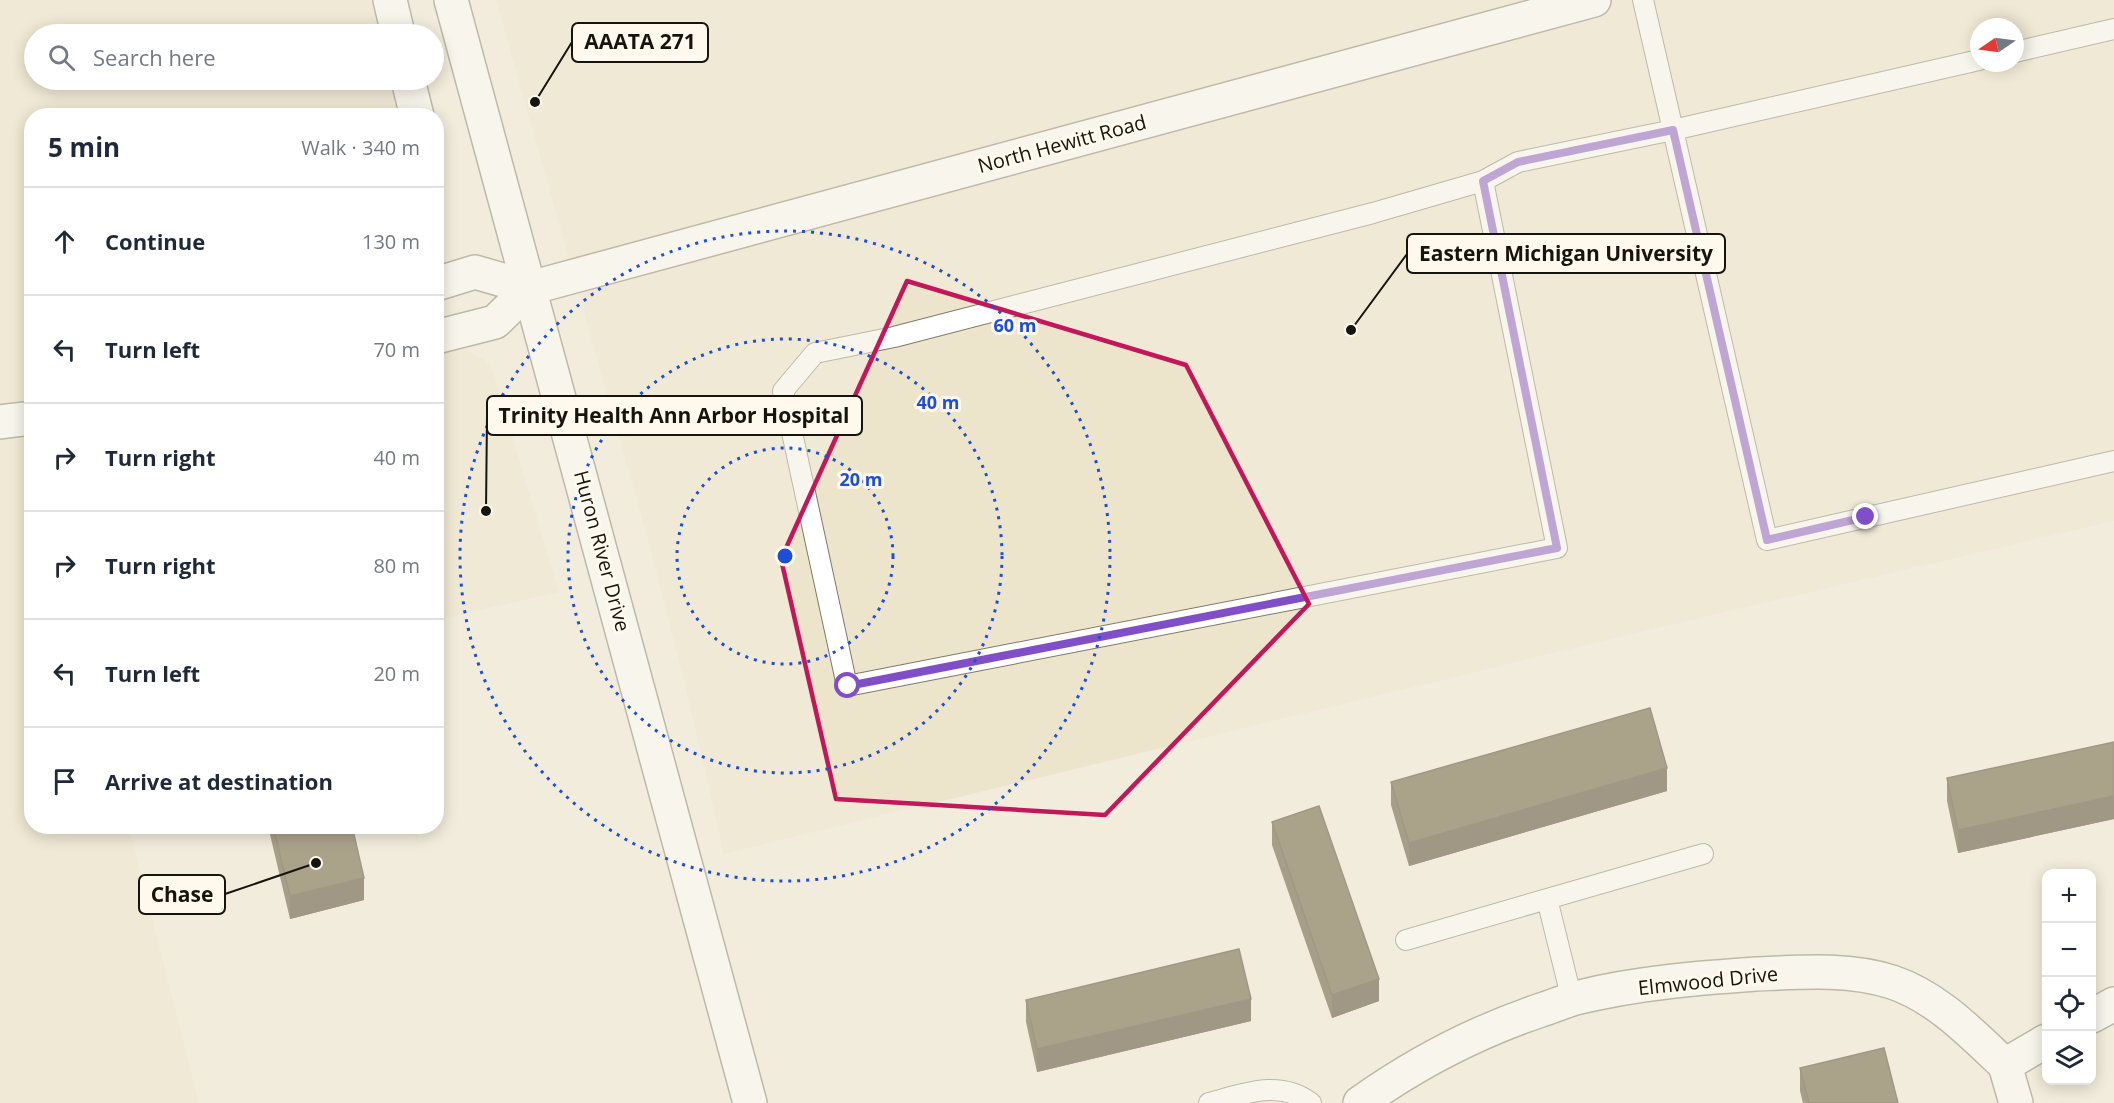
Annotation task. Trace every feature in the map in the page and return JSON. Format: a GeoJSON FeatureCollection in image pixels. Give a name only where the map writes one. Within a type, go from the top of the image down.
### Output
{"type":"FeatureCollection","features":[{"type":"Feature","properties":{"kind":"main road"},"geometry":{"type":"LineString","coordinates":[[390,0],[396,24]]}},
{"type":"Feature","properties":{"kind":"main road","name":"Huron River Drive"},"geometry":{"type":"LineString","coordinates":[[451,0],[750,1103]]}},
{"type":"Feature","properties":{"kind":"main road","name":"North Hewitt Road"},"geometry":{"type":"LineString","coordinates":[[530,288],[1594,0]]}},
{"type":"Feature","properties":{"kind":"main road"},"geometry":{"type":"LineString","coordinates":[[410,90],[415,108]]}},
{"type":"Feature","properties":{"kind":"main road"},"geometry":{"type":"LineString","coordinates":[[444,282],[475,272],[530,288],[495,322],[444,335]]}},
{"type":"Feature","properties":{"kind":"main road"},"geometry":{"type":"LineString","coordinates":[[0,422],[24,419]]}},
{"type":"Feature","properties":{"kind":"main road","name":"Elmwood Drive"},"geometry":{"type":"LineString","coordinates":[[1360,1103],[1396,1077],[1454,1045],[1513,1019],[1572,1000],[1664,983],[1740,975],[1803,972],[1857,974],[1892,982],[1923,995],[1963,1025],[2005,1065]]}},
{"type":"Feature","properties":{"kind":"main road"},"geometry":{"type":"LineString","coordinates":[[2096,1013],[2114,1004]]}},
{"type":"Feature","properties":{"kind":"main road"},"geometry":{"type":"LineString","coordinates":[[2016,1103],[2005,1065],[2042,1043]]}},
{"type":"Feature","properties":{"kind":"lane"},"geometry":{"type":"LineString","coordinates":[[1643,0],[1767,540],[2114,460]]}},
{"type":"Feature","properties":{"kind":"lane"},"geometry":{"type":"LineString","coordinates":[[2024,50],[2114,29]]}},
{"type":"Feature","properties":{"kind":"lane"},"geometry":{"type":"LineString","coordinates":[[1483,181],[1557,548],[848,686],[783,391],[815,353],[926,329],[1373,213],[1483,181],[1518,162],[1673,130],[1970,62]]}},
{"type":"Feature","properties":{"kind":"lane"},"geometry":{"type":"LineString","coordinates":[[1406,940],[1703,854]]}},
{"type":"Feature","properties":{"kind":"lane"},"geometry":{"type":"LineString","coordinates":[[1547,899],[1572,1000]]}},
{"type":"Feature","properties":{"kind":"lane"},"geometry":{"type":"LineString","coordinates":[[1209,1103],[1268,1088],[1301,1095],[1311,1103]]}},
{"type":"Feature","properties":{"kind":"highlighted area"},"geometry":{"type":"Polygon","coordinates":[[[907,281],[1186,365],[1309,604],[1105,815],[836,799],[781,559],[907,281]]]}},
{"type":"Feature","properties":{"kind":"shaded area"},"geometry":{"type":"Polygon","coordinates":[[[0,0],[370,0],[377,24],[24,24],[24,90],[395,90],[400,108],[24,108],[24,834],[131,834],[199,1103],[0,1103],[0,0]]]}},
{"type":"Feature","properties":{"kind":"shaded area"},"geometry":{"type":"Polygon","coordinates":[[[496,0],[2114,0],[2114,521],[1666,626],[724,854],[687,693],[648,540],[496,0]]]}},
{"type":"Feature","properties":{"kind":"shaded area"},"geometry":{"type":"Polygon","coordinates":[[[444,350],[464,350],[482,358],[492,369],[559,592],[444,618],[444,350]]]}},
{"type":"Feature","properties":{"kind":"building"},"geometry":{"type":"Polygon","coordinates":[[[1650,708],[1667,768],[1409,843],[1391,782],[1650,708]]]}},
{"type":"Feature","properties":{"kind":"building"},"geometry":{"type":"Polygon","coordinates":[[[2114,742],[2114,796],[1958,830],[1947,778],[2114,742]]]}},
{"type":"Feature","properties":{"kind":"building"},"geometry":{"type":"Polygon","coordinates":[[[1319,806],[1379,979],[1332,995],[1272,822],[1319,806]]]}},
{"type":"Feature","properties":{"kind":"building"},"geometry":{"type":"Polygon","coordinates":[[[275,834],[354,834],[364,878],[290,896],[275,834]]]}},
{"type":"Feature","properties":{"kind":"building"},"geometry":{"type":"Polygon","coordinates":[[[1239,949],[1251,999],[1037,1049],[1026,1000],[1239,949]]]}},
{"type":"Feature","properties":{"kind":"building"},"geometry":{"type":"Polygon","coordinates":[[[1884,1048],[1898,1103],[1809,1103],[1800,1068],[1884,1048]]]}},
{"type":"Feature","properties":{"kind":"place","name":"AAATA 271"},"geometry":{"type":"Point","coordinates":[535,102]}},
{"type":"Feature","properties":{"kind":"place","name":"Eastern Michigan University"},"geometry":{"type":"Point","coordinates":[1351,330]}},
{"type":"Feature","properties":{"kind":"place","name":"Trinity Health Ann Arbor Hospital"},"geometry":{"type":"Point","coordinates":[486,511]}},
{"type":"Feature","properties":{"kind":"place","name":"Chase"},"geometry":{"type":"Point","coordinates":[316,863]}},
{"type":"Feature","properties":{"kind":"route"},"geometry":{"type":"LineString","coordinates":[[848,686],[1557,548],[1483,181],[1518,162],[1673,130],[1767,540],[1866,517]]}}]}
